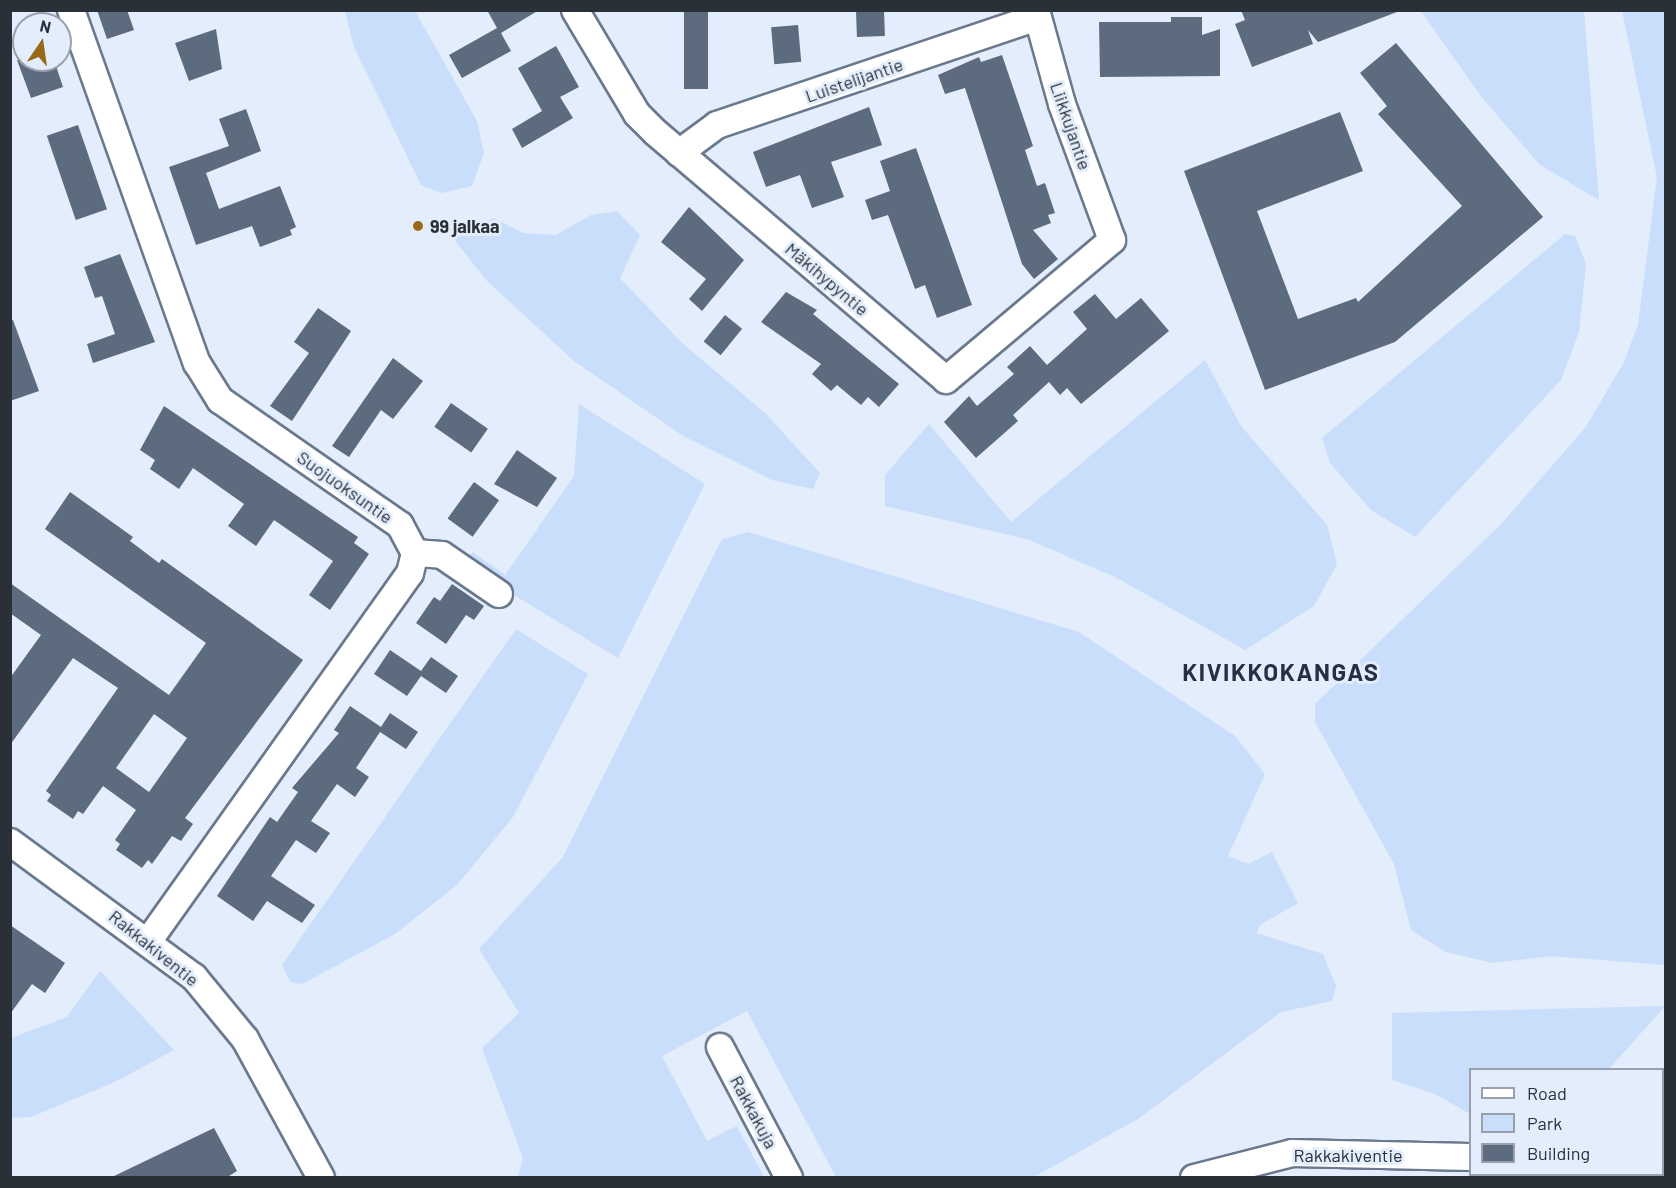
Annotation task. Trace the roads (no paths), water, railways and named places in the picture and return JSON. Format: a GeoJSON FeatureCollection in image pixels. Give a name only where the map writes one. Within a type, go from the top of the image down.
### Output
{"type":"FeatureCollection","features":[{"type":"Feature","properties":{"kind":"street","name":"Suojuoksuntie"},"geometry":{"type":"LineString","coordinates":[[71,10],[197,363],[220,400],[400,525],[415,553]]}},
{"type":"Feature","properties":{"kind":"street","name":"Mäkihypyntie"},"geometry":{"type":"LineString","coordinates":[[575,10],[637,114],[679,153],[946,380],[1112,240]]}},
{"type":"Feature","properties":{"kind":"street","name":"Luistelijantie"},"geometry":{"type":"LineString","coordinates":[[679,153],[717,125],[1036,14]]}},
{"type":"Feature","properties":{"kind":"street","name":"Liikkujantie"},"geometry":{"type":"LineString","coordinates":[[1036,14],[1112,240]]}},
{"type":"Feature","properties":{"kind":"street"},"geometry":{"type":"LineString","coordinates":[[149,940],[410,573],[415,553],[442,555],[499,594]]}},
{"type":"Feature","properties":{"kind":"street","name":"Rakkakiventie"},"geometry":{"type":"LineString","coordinates":[[10,842],[149,940],[194,977],[245,1039],[320,1177]]}},
{"type":"Feature","properties":{"kind":"street","name":"Rakkakuja"},"geometry":{"type":"LineString","coordinates":[[720,1047],[789,1178]]}},
{"type":"Feature","properties":{"kind":"street","name":"Rakkakiventie"},"geometry":{"type":"LineString","coordinates":[[1194,1178],[1292,1153],[1469,1157]]}},
{"type":"Feature","properties":{"kind":"place","name":"99 jalkaa"},"geometry":{"type":"Point","coordinates":[418,226]}},
{"type":"Feature","properties":{"kind":"district","name":"KIVIKKOKANGAS"},"geometry":{"type":"Point","coordinates":[1281,672]}}]}
